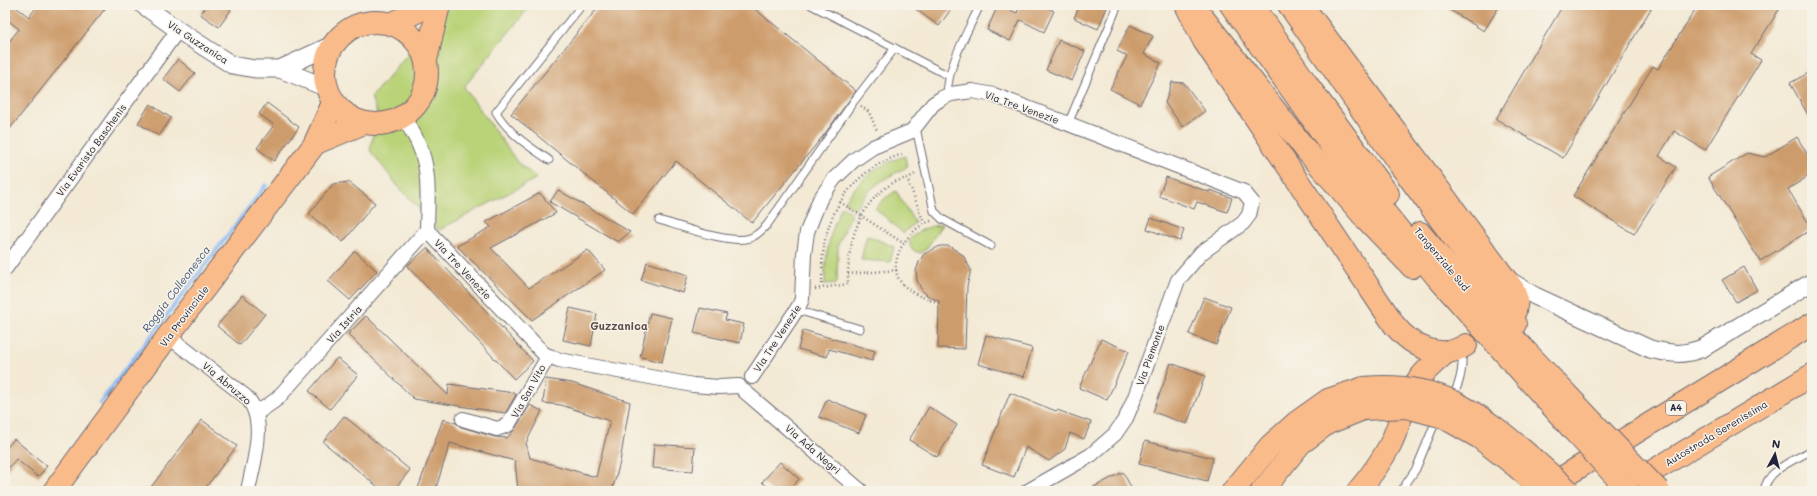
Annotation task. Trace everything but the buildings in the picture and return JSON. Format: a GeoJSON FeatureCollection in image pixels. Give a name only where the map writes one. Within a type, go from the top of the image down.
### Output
{"type":"FeatureCollection","features":[{"type":"Feature","properties":{"kind":"main road"},"geometry":{"type":"LineString","coordinates":[[391,24],[431,5]]}},
{"type":"Feature","properties":{"kind":"main road"},"geometry":{"type":"LineString","coordinates":[[330,96],[344,113],[364,123],[381,124],[402,117],[412,110],[422,96],[427,80],[426,60],[439,5]]}},
{"type":"Feature","properties":{"kind":"main road"},"geometry":{"type":"LineString","coordinates":[[1186,5],[1204,41],[1395,326],[1405,338],[1418,347],[1432,351],[1458,348]]}},
{"type":"Feature","properties":{"kind":"main road"},"geometry":{"type":"LineString","coordinates":[[1193,5],[1306,150],[1366,219],[1411,267],[1436,276]]}},
{"type":"Feature","properties":{"kind":"main road","name":"Tangenziale Sud"},"geometry":{"type":"LineString","coordinates":[[1231,5],[1333,148],[1436,276],[1582,425],[1658,491]]}},
{"type":"Feature","properties":{"kind":"main road","name":"Tangenziale Sud"},"geometry":{"type":"LineString","coordinates":[[1253,5],[1309,87],[1394,202],[1469,292],[1571,398],[1582,425],[1629,491]]}},
{"type":"Feature","properties":{"kind":"main road"},"geometry":{"type":"LineString","coordinates":[[1289,5],[1397,161],[1462,248],[1534,352],[1571,398]]}},
{"type":"Feature","properties":{"kind":"main road"},"geometry":{"type":"LineString","coordinates":[[1302,5],[1506,278],[1516,294],[1516,311]]}},
{"type":"Feature","properties":{"kind":"main road"},"geometry":{"type":"LineString","coordinates":[[332,45],[340,36],[361,25],[377,22],[391,24],[409,34],[420,47],[426,60]]}},
{"type":"Feature","properties":{"kind":"main road","name":"Via Provinciale"},"geometry":{"type":"LineString","coordinates":[[54,491],[168,336],[316,142],[330,96],[326,68],[332,45]]}},
{"type":"Feature","properties":{"kind":"main road"},"geometry":{"type":"LineString","coordinates":[[316,142],[364,123]]}},
{"type":"Feature","properties":{"kind":"main road","name":"A4"},"geometry":{"type":"LineString","coordinates":[[1540,491],[1812,324]]}},
{"type":"Feature","properties":{"kind":"main road"},"geometry":{"type":"LineString","coordinates":[[1358,491],[1374,473],[1390,445],[1409,396],[1417,381],[1431,365],[1458,348]]}},
{"type":"Feature","properties":{"kind":"main road","name":"Autostrada Serenissima"},"geometry":{"type":"LineString","coordinates":[[1621,491],[1812,375]]}},
{"type":"Feature","properties":{"kind":"main road"},"geometry":{"type":"LineString","coordinates":[[1233,491],[1270,446],[1297,422],[1328,400],[1363,399],[1401,387],[1423,391],[1448,409],[1476,413],[1494,426],[1524,462],[1544,491]]}},
{"type":"Feature","properties":{"kind":"main road"},"geometry":{"type":"LineString","coordinates":[[1262,491],[1300,444],[1363,399]]}},
{"type":"Feature","properties":{"kind":"main road"},"geometry":{"type":"LineString","coordinates":[[1524,462],[1569,491]]}},
{"type":"Feature","properties":{"kind":"street","name":"Via Guzzanica"},"geometry":{"type":"LineString","coordinates":[[143,5],[178,30],[232,64],[255,69],[280,69],[332,45]]}},
{"type":"Feature","properties":{"kind":"street","name":"Via Evaristo Baschenis"},"geometry":{"type":"LineString","coordinates":[[5,269],[178,30]]}},
{"type":"Feature","properties":{"kind":"street","name":"Via Guzzanica"},"geometry":{"type":"LineString","coordinates":[[280,69],[330,96]]}},
{"type":"Feature","properties":{"kind":"street","name":"Via Tre Venezie"},"geometry":{"type":"LineString","coordinates":[[402,117],[412,130],[421,146],[426,162],[428,192],[427,230],[535,347],[548,356],[710,387],[747,385],[797,310],[802,292],[807,232],[820,199],[831,183],[846,167],[863,154],[881,143],[907,134],[916,128],[933,104],[947,95],[966,91],[985,92],[1239,190],[1248,195],[1252,202]]}},
{"type":"Feature","properties":{"kind":"street","name":"Via Piemonte"},"geometry":{"type":"LineString","coordinates":[[1028,491],[1091,455],[1115,434],[1126,418],[1135,397],[1178,280],[1188,266],[1201,253],[1243,223],[1249,215],[1252,202]]}},
{"type":"Feature","properties":{"kind":"street","name":"Via Istria"},"geometry":{"type":"LineString","coordinates":[[257,414],[277,399],[427,230]]}},
{"type":"Feature","properties":{"kind":"street"},"geometry":{"type":"LineString","coordinates":[[1506,278],[1519,288],[1650,349],[1668,353],[1685,354],[1703,348],[1812,282]]}},
{"type":"Feature","properties":{"kind":"street"},"geometry":{"type":"LineString","coordinates":[[1516,311],[1530,303],[1539,301],[1551,302]]}},
{"type":"Feature","properties":{"kind":"street","name":"Via Abruzzo"},"geometry":{"type":"LineString","coordinates":[[168,336],[252,403],[257,414],[258,431],[248,491]]}},
{"type":"Feature","properties":{"kind":"street","name":"Via San Vito"},"geometry":{"type":"LineString","coordinates":[[463,419],[497,429],[508,425],[548,356]]}},
{"type":"Feature","properties":{"kind":"street","name":"Via Ada Negri"},"geometry":{"type":"LineString","coordinates":[[747,385],[764,407],[861,491]]}},
{"type":"Feature","properties":{"kind":"lane"},"geometry":{"type":"LineString","coordinates":[[549,160],[516,137],[502,122],[496,112],[582,5]]}},
{"type":"Feature","properties":{"kind":"lane"},"geometry":{"type":"LineString","coordinates":[[811,5],[949,76]]}},
{"type":"Feature","properties":{"kind":"lane"},"geometry":{"type":"LineString","coordinates":[[947,95],[949,76],[980,5]]}},
{"type":"Feature","properties":{"kind":"lane"},"geometry":{"type":"LineString","coordinates":[[1068,124],[1118,5]]}},
{"type":"Feature","properties":{"kind":"lane"},"geometry":{"type":"LineString","coordinates":[[659,220],[724,238],[742,239],[757,235],[767,225],[854,101],[895,48]]}},
{"type":"Feature","properties":{"kind":"lane"},"geometry":{"type":"LineString","coordinates":[[916,128],[934,211],[942,219],[991,246]]}},
{"type":"Feature","properties":{"kind":"lane"},"geometry":{"type":"LineString","coordinates":[[797,310],[860,329]]}},
{"type":"Feature","properties":{"kind":"lane"},"geometry":{"type":"LineString","coordinates":[[1401,491],[1416,469],[1435,420],[1455,393],[1459,383],[1462,371],[1458,348]]}},
{"type":"Feature","properties":{"kind":"lane"},"geometry":{"type":"LineString","coordinates":[[1764,491],[1765,484],[1770,475],[1812,450]]}},
{"type":"Feature","properties":{"kind":"path"},"geometry":{"type":"LineString","coordinates":[[854,101],[869,112],[881,143]]}},
{"type":"Feature","properties":{"kind":"path"},"geometry":{"type":"LineString","coordinates":[[822,284],[824,242],[828,228],[840,202],[856,182],[874,167],[893,157],[904,154]]}},
{"type":"Feature","properties":{"kind":"path"},"geometry":{"type":"LineString","coordinates":[[802,292],[848,284],[850,244],[862,216],[876,195],[894,183],[916,175],[914,169]]}},
{"type":"Feature","properties":{"kind":"path"},"geometry":{"type":"LineString","coordinates":[[907,178],[924,223]]}},
{"type":"Feature","properties":{"kind":"path"},"geometry":{"type":"LineString","coordinates":[[840,202],[903,243]]}},
{"type":"Feature","properties":{"kind":"path"},"geometry":{"type":"LineString","coordinates":[[940,303],[912,292],[900,281],[897,270],[898,259],[903,243],[911,232],[924,223],[942,219]]}},
{"type":"Feature","properties":{"kind":"path"},"geometry":{"type":"LineString","coordinates":[[848,274],[897,270]]}},
{"type":"Feature","properties":{"kind":"green space"},"geometry":{"type":"Polygon","coordinates":[[[451,5],[531,5],[464,87],[518,163],[537,178],[439,230],[397,185],[370,150],[378,116],[371,97],[451,5]]]}},
{"type":"Feature","properties":{"kind":"green space"},"geometry":{"type":"Polygon","coordinates":[[[905,156],[907,167],[878,184],[866,194],[855,209],[844,202],[857,186],[877,168],[905,156]]]}},
{"type":"Feature","properties":{"kind":"green space"},"geometry":{"type":"Polygon","coordinates":[[[896,191],[915,223],[903,233],[875,208],[884,199],[896,191]]]}},
{"type":"Feature","properties":{"kind":"green space"},"geometry":{"type":"Polygon","coordinates":[[[842,206],[852,213],[838,245],[837,283],[825,284],[826,263],[831,234],[842,206]]]}},
{"type":"Feature","properties":{"kind":"green space"},"geometry":{"type":"Polygon","coordinates":[[[942,224],[927,248],[921,253],[912,249],[909,240],[912,236],[924,229],[942,224]]]}},
{"type":"Feature","properties":{"kind":"green space"},"geometry":{"type":"Polygon","coordinates":[[[867,235],[894,247],[890,262],[861,260],[867,235]]]}},
{"type":"Feature","properties":{"kind":"waterway","name":"Roggia Colleonesca"},"geometry":{"type":"LineString","coordinates":[[100,403],[266,185]]}},
{"type":"Feature","properties":{"kind":"district","name":"Guzzanica"},"geometry":{"type":"Point","coordinates":[619,326]}}]}
